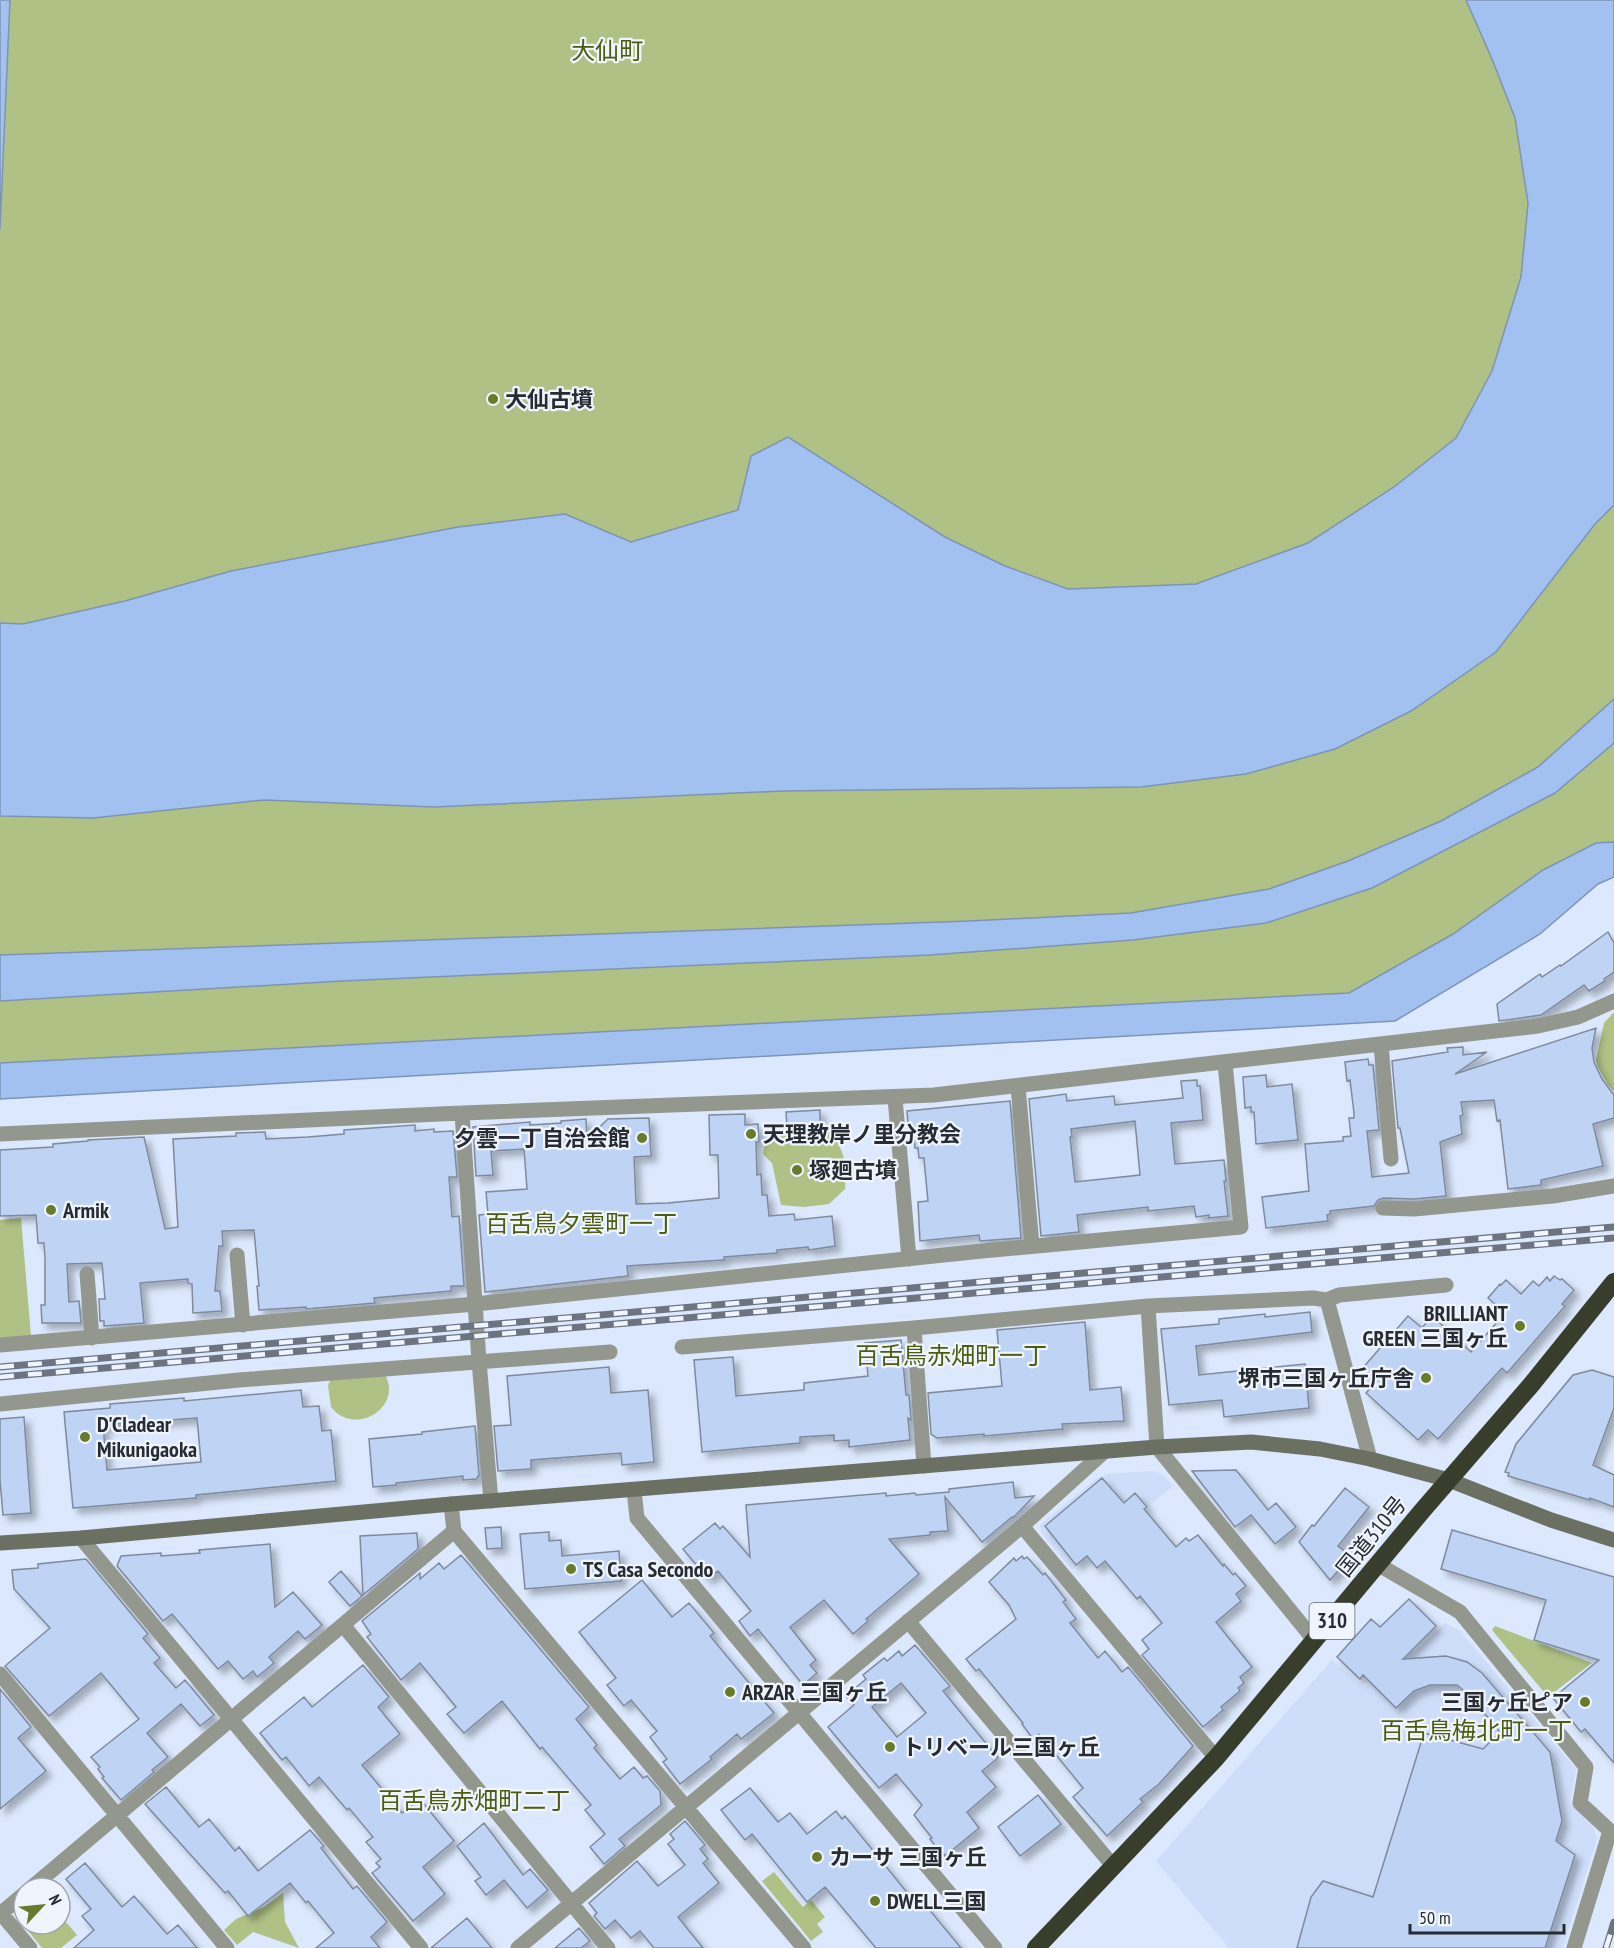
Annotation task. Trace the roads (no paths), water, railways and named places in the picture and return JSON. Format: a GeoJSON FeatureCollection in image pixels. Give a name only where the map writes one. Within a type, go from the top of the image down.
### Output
{"type":"FeatureCollection","features":[{"type":"Feature","properties":{"kind":"highway","name":"国道310号"},"geometry":{"type":"LineString","coordinates":[[1036,1948],[1216,1758],[1531,1385],[1614,1282]]}},
{"type":"Feature","properties":{"kind":"street"},"geometry":{"type":"LineString","coordinates":[[0,1134],[462,1113],[895,1098],[1225,1063],[1538,1026],[1578,1017],[1614,1001]]}},
{"type":"Feature","properties":{"kind":"street"},"geometry":{"type":"LineString","coordinates":[[1381,1045],[1391,1159]]}},
{"type":"Feature","properties":{"kind":"street"},"geometry":{"type":"LineString","coordinates":[[0,1345],[475,1308],[909,1259],[1241,1227],[1225,1063]]}},
{"type":"Feature","properties":{"kind":"street"},"geometry":{"type":"LineString","coordinates":[[1018,1086],[1032,1246]]}},
{"type":"Feature","properties":{"kind":"street"},"geometry":{"type":"LineString","coordinates":[[895,1098],[909,1259]]}},
{"type":"Feature","properties":{"kind":"street"},"geometry":{"type":"LineString","coordinates":[[462,1113],[478,1355],[491,1501]]}},
{"type":"Feature","properties":{"kind":"street"},"geometry":{"type":"LineString","coordinates":[[1383,1208],[1414,1209],[1553,1196],[1614,1186]]}},
{"type":"Feature","properties":{"kind":"street"},"geometry":{"type":"LineString","coordinates":[[237,1255],[243,1325]]}},
{"type":"Feature","properties":{"kind":"street"},"geometry":{"type":"LineString","coordinates":[[87,1274],[92,1338]]}},
{"type":"Feature","properties":{"kind":"street"},"geometry":{"type":"LineString","coordinates":[[682,1347],[1148,1306],[1313,1298],[1327,1300],[1339,1295],[1446,1285]]}},
{"type":"Feature","properties":{"kind":"street"},"geometry":{"type":"LineString","coordinates":[[1327,1300],[1370,1459]]}},
{"type":"Feature","properties":{"kind":"street"},"geometry":{"type":"LineString","coordinates":[[1148,1306],[1157,1446],[1316,1641]]}},
{"type":"Feature","properties":{"kind":"street"},"geometry":{"type":"LineString","coordinates":[[914,1328],[924,1466]]}},
{"type":"Feature","properties":{"kind":"street"},"geometry":{"type":"LineString","coordinates":[[0,1404],[478,1355],[610,1352]]}},
{"type":"Feature","properties":{"kind":"street"},"geometry":{"type":"LineString","coordinates":[[0,1543],[1157,1446],[1251,1442],[1320,1449],[1370,1459],[1449,1480],[1551,1520],[1614,1540]]}},
{"type":"Feature","properties":{"kind":"street"},"geometry":{"type":"LineString","coordinates":[[518,1948],[1022,1526],[1105,1451]]}},
{"type":"Feature","properties":{"kind":"street"},"geometry":{"type":"LineString","coordinates":[[634,1490],[637,1518],[995,1948]]}},
{"type":"Feature","properties":{"kind":"street"},"geometry":{"type":"LineString","coordinates":[[451,1504],[454,1532],[804,1948]]}},
{"type":"Feature","properties":{"kind":"street"},"geometry":{"type":"LineString","coordinates":[[1022,1526],[1216,1758]]}},
{"type":"Feature","properties":{"kind":"street"},"geometry":{"type":"LineString","coordinates":[[46,1876],[454,1532]]}},
{"type":"Feature","properties":{"kind":"street"},"geometry":{"type":"LineString","coordinates":[[81,1538],[421,1948]]}},
{"type":"Feature","properties":{"kind":"street"},"geometry":{"type":"LineString","coordinates":[[1378,1564],[1460,1612],[1586,1767],[1580,1803],[1610,1831],[1574,1948]]}},
{"type":"Feature","properties":{"kind":"street"},"geometry":{"type":"LineString","coordinates":[[908,1621],[1114,1867]]}},
{"type":"Feature","properties":{"kind":"street"},"geometry":{"type":"LineString","coordinates":[[343,1625],[608,1948]]}},
{"type":"Feature","properties":{"kind":"street"},"geometry":{"type":"LineString","coordinates":[[0,1674],[227,1948]]}},
{"type":"Feature","properties":{"kind":"street"},"geometry":{"type":"LineString","coordinates":[[12,1904],[0,1913],[30,1948]]}},
{"type":"Feature","properties":{"kind":"water"},"geometry":{"type":"Polygon","coordinates":[[[0,0],[10,0],[0,229],[0,0]]]}},
{"type":"Feature","properties":{"kind":"water"},"geometry":{"type":"Polygon","coordinates":[[[1466,0],[1614,0],[1614,505],[1595,524],[1496,652],[1411,711],[1335,749],[1246,774],[1141,787],[782,791],[434,807],[264,800],[93,818],[0,816],[0,623],[23,624],[125,601],[231,571],[458,527],[565,514],[631,542],[738,510],[751,456],[788,437],[945,537],[1005,566],[1068,589],[1196,584],[1308,543],[1394,487],[1456,438],[1492,371],[1521,277],[1528,203],[1515,118],[1466,0]]]}},
{"type":"Feature","properties":{"kind":"water"},"geometry":{"type":"Polygon","coordinates":[[[1614,699],[1614,743],[1555,793],[1372,888],[1266,923],[1133,940],[930,955],[342,981],[0,1001],[0,955],[970,921],[1131,913],[1269,889],[1348,861],[1441,821],[1538,767],[1614,699]]]}},
{"type":"Feature","properties":{"kind":"water"},"geometry":{"type":"Polygon","coordinates":[[[1614,842],[1614,877],[1598,884],[1540,934],[1395,1021],[0,1099],[0,1063],[1349,993],[1453,934],[1543,870],[1596,843],[1614,842]]]}},
{"type":"Feature","properties":{"kind":"railway"},"geometry":{"type":"LineString","coordinates":[[0,1367],[1614,1227]]}},
{"type":"Feature","properties":{"kind":"railway"},"geometry":{"type":"LineString","coordinates":[[0,1377],[1614,1238]]}},
{"type":"Feature","properties":{"kind":"railway"},"geometry":{"type":"LineString","coordinates":[[1606,1948],[1614,1922]]}},
{"type":"Feature","properties":{"kind":"place","name":"大仙古墳"},"geometry":{"type":"Point","coordinates":[493,399]}},
{"type":"Feature","properties":{"kind":"place","name":"天理教岸ノ里分教会"},"geometry":{"type":"Point","coordinates":[751,1134]}},
{"type":"Feature","properties":{"kind":"place","name":"夕雲一丁自治会館"},"geometry":{"type":"Point","coordinates":[642,1138]}},
{"type":"Feature","properties":{"kind":"place","name":"塚廻古墳"},"geometry":{"type":"Point","coordinates":[797,1170]}},
{"type":"Feature","properties":{"kind":"place","name":"Armik"},"geometry":{"type":"Point","coordinates":[51,1210]}},
{"type":"Feature","properties":{"kind":"place","name":"BRILLIANT GREEN 三国ヶ丘"},"geometry":{"type":"Point","coordinates":[1520,1326]}},
{"type":"Feature","properties":{"kind":"place","name":"堺市三国ヶ丘庁舎"},"geometry":{"type":"Point","coordinates":[1426,1378]}},
{"type":"Feature","properties":{"kind":"place","name":"D'Cladear Mikunigaoka"},"geometry":{"type":"Point","coordinates":[85,1437]}},
{"type":"Feature","properties":{"kind":"place","name":"TS Casa Secondo"},"geometry":{"type":"Point","coordinates":[571,1569]}},
{"type":"Feature","properties":{"kind":"place","name":"ARZAR 三国ヶ丘"},"geometry":{"type":"Point","coordinates":[730,1692]}},
{"type":"Feature","properties":{"kind":"place","name":"三国ヶ丘ピア"},"geometry":{"type":"Point","coordinates":[1585,1702]}},
{"type":"Feature","properties":{"kind":"place","name":"トリベール三国ヶ丘"},"geometry":{"type":"Point","coordinates":[890,1747]}},
{"type":"Feature","properties":{"kind":"place","name":"カーサ 三国ヶ丘"},"geometry":{"type":"Point","coordinates":[817,1857]}},
{"type":"Feature","properties":{"kind":"place","name":"DWELL三国"},"geometry":{"type":"Point","coordinates":[875,1901]}},
{"type":"Feature","properties":{"kind":"district","name":"大仙町"},"geometry":{"type":"Point","coordinates":[607,51]}},
{"type":"Feature","properties":{"kind":"district","name":"百舌鳥夕雲町一丁"},"geometry":{"type":"Point","coordinates":[581,1224]}},
{"type":"Feature","properties":{"kind":"district","name":"百舌鳥赤畑町一丁"},"geometry":{"type":"Point","coordinates":[951,1356]}},
{"type":"Feature","properties":{"kind":"district","name":"百舌鳥梅北町一丁"},"geometry":{"type":"Point","coordinates":[1476,1731]}},
{"type":"Feature","properties":{"kind":"district","name":"百舌鳥赤畑町二丁"},"geometry":{"type":"Point","coordinates":[474,1801]}}]}
